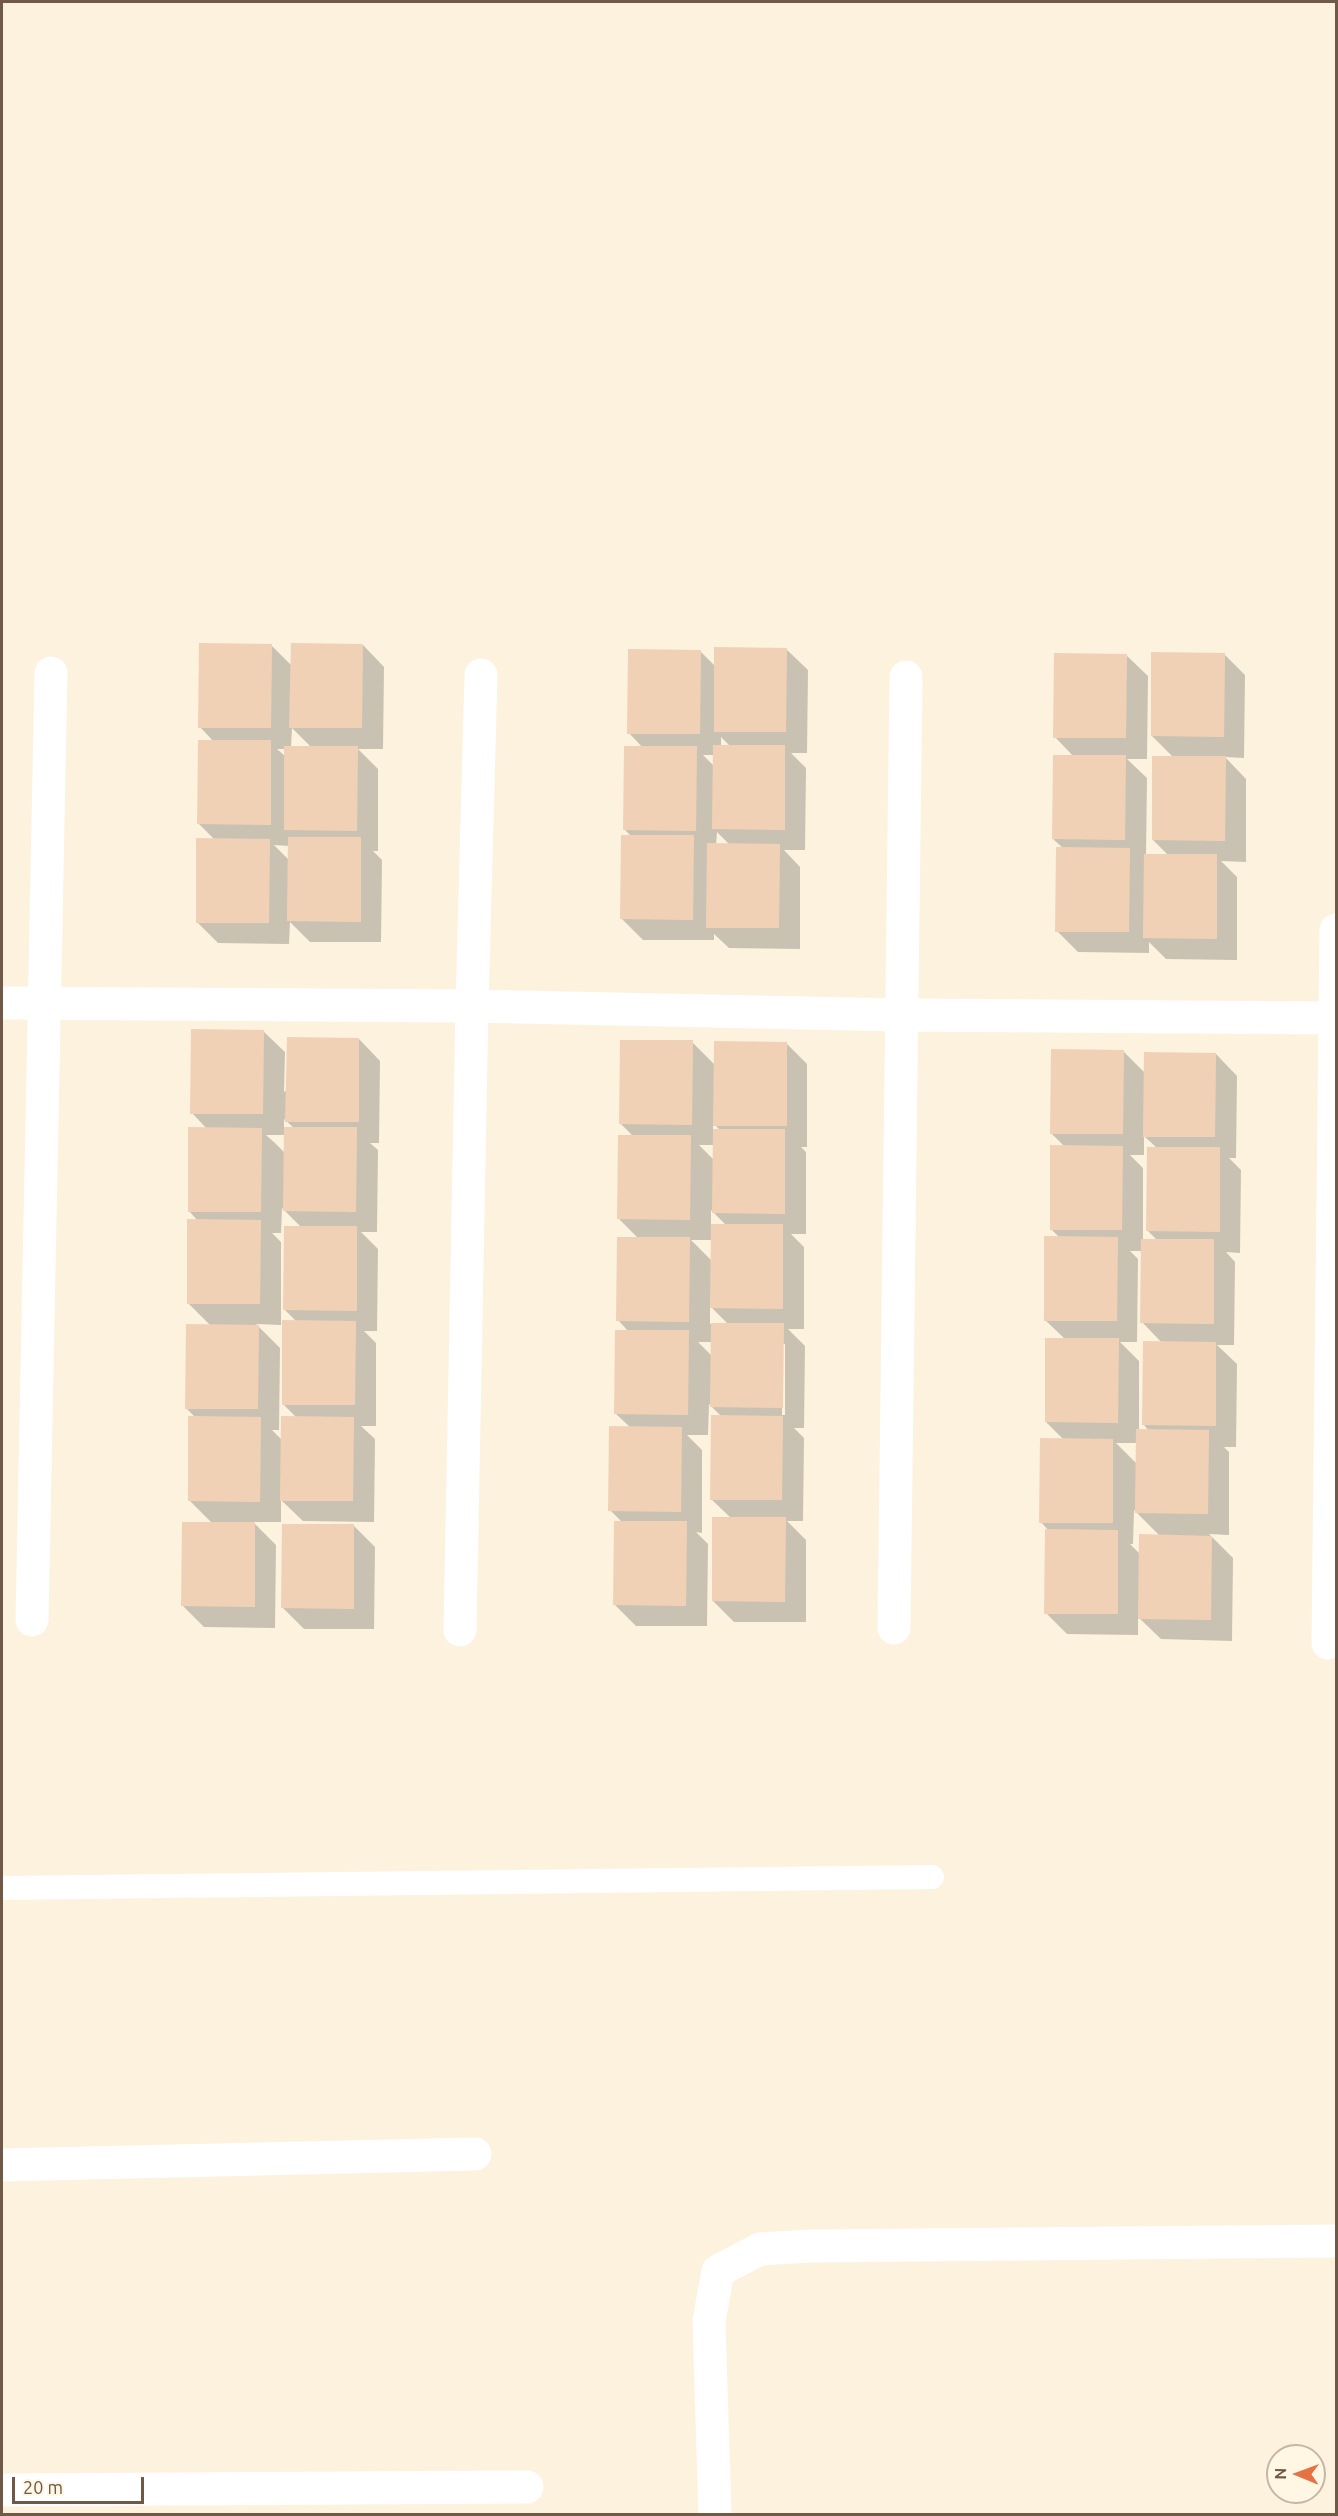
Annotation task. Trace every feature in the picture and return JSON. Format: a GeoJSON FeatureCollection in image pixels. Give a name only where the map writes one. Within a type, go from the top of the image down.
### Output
{"type":"FeatureCollection","features":[{"type":"Feature","properties":{"kind":"street"},"geometry":{"type":"LineString","coordinates":[[32,1620],[51,673]]}},
{"type":"Feature","properties":{"kind":"street"},"geometry":{"type":"LineString","coordinates":[[460,1630],[472,1006],[482,675]]}},
{"type":"Feature","properties":{"kind":"street"},"geometry":{"type":"LineString","coordinates":[[894,1628],[906,677]]}},
{"type":"Feature","properties":{"kind":"street"},"geometry":{"type":"LineString","coordinates":[[1328,1643],[1336,930]]}},
{"type":"Feature","properties":{"kind":"street"},"geometry":{"type":"LineString","coordinates":[[2,1003],[472,1006],[900,1015],[1336,1018]]}},
{"type":"Feature","properties":{"kind":"street"},"geometry":{"type":"LineString","coordinates":[[2,2165],[475,2154]]}},
{"type":"Feature","properties":{"kind":"street"},"geometry":{"type":"LineString","coordinates":[[715,2514],[709,2321],[718,2271],[760,2249],[811,2246],[1336,2241]]}},
{"type":"Feature","properties":{"kind":"street"},"geometry":{"type":"LineString","coordinates":[[2,2490],[527,2487]]}},
{"type":"Feature","properties":{"kind":"lane"},"geometry":{"type":"LineString","coordinates":[[2,1888],[932,1877]]}},
{"type":"Feature","properties":{"kind":"building"},"geometry":{"type":"Polygon","coordinates":[[[199,643],[272,644],[271,728],[198,728],[199,643]]]}},
{"type":"Feature","properties":{"kind":"building"},"geometry":{"type":"Polygon","coordinates":[[[291,643],[363,644],[362,728],[289,728],[291,643]]]}},
{"type":"Feature","properties":{"kind":"building"},"geometry":{"type":"Polygon","coordinates":[[[714,647],[787,648],[786,732],[714,732],[714,647]]]}},
{"type":"Feature","properties":{"kind":"building"},"geometry":{"type":"Polygon","coordinates":[[[628,649],[701,650],[700,734],[627,734],[628,649]]]}},
{"type":"Feature","properties":{"kind":"building"},"geometry":{"type":"Polygon","coordinates":[[[1151,652],[1225,653],[1224,737],[1151,736],[1151,652]]]}},
{"type":"Feature","properties":{"kind":"building"},"geometry":{"type":"Polygon","coordinates":[[[1054,653],[1127,654],[1126,738],[1053,738],[1054,653]]]}},
{"type":"Feature","properties":{"kind":"building"},"geometry":{"type":"Polygon","coordinates":[[[198,740],[271,740],[271,825],[197,824],[198,740]]]}},
{"type":"Feature","properties":{"kind":"building"},"geometry":{"type":"Polygon","coordinates":[[[713,745],[785,745],[785,830],[712,829],[713,745]]]}},
{"type":"Feature","properties":{"kind":"building"},"geometry":{"type":"Polygon","coordinates":[[[284,746],[358,746],[357,831],[284,830],[284,746]]]}},
{"type":"Feature","properties":{"kind":"building"},"geometry":{"type":"Polygon","coordinates":[[[624,746],[697,746],[696,831],[623,830],[624,746]]]}},
{"type":"Feature","properties":{"kind":"building"},"geometry":{"type":"Polygon","coordinates":[[[1053,755],[1126,755],[1125,840],[1052,839],[1053,755]]]}},
{"type":"Feature","properties":{"kind":"building"},"geometry":{"type":"Polygon","coordinates":[[[1152,756],[1226,756],[1225,841],[1152,840],[1152,756]]]}},
{"type":"Feature","properties":{"kind":"building"},"geometry":{"type":"Polygon","coordinates":[[[621,835],[694,835],[693,920],[620,919],[621,835]]]}},
{"type":"Feature","properties":{"kind":"building"},"geometry":{"type":"Polygon","coordinates":[[[288,837],[361,837],[361,922],[287,921],[288,837]]]}},
{"type":"Feature","properties":{"kind":"building"},"geometry":{"type":"Polygon","coordinates":[[[196,838],[270,839],[269,923],[196,923],[196,838]]]}},
{"type":"Feature","properties":{"kind":"building"},"geometry":{"type":"Polygon","coordinates":[[[707,843],[780,844],[779,928],[706,928],[707,843]]]}},
{"type":"Feature","properties":{"kind":"building"},"geometry":{"type":"Polygon","coordinates":[[[1056,847],[1130,848],[1129,932],[1055,932],[1056,847]]]}},
{"type":"Feature","properties":{"kind":"building"},"geometry":{"type":"Polygon","coordinates":[[[1144,854],[1217,854],[1217,939],[1143,938],[1144,854]]]}},
{"type":"Feature","properties":{"kind":"building"},"geometry":{"type":"Polygon","coordinates":[[[191,1029],[264,1030],[263,1114],[190,1114],[191,1029]]]}},
{"type":"Feature","properties":{"kind":"building"},"geometry":{"type":"Polygon","coordinates":[[[287,1037],[359,1038],[359,1122],[285,1122],[287,1037]]]}},
{"type":"Feature","properties":{"kind":"building"},"geometry":{"type":"Polygon","coordinates":[[[620,1040],[693,1040],[692,1125],[619,1124],[620,1040]]]}},
{"type":"Feature","properties":{"kind":"building"},"geometry":{"type":"Polygon","coordinates":[[[714,1041],[787,1042],[787,1126],[713,1126],[714,1041]]]}},
{"type":"Feature","properties":{"kind":"building"},"geometry":{"type":"Polygon","coordinates":[[[1051,1049],[1124,1050],[1123,1134],[1050,1134],[1051,1049]]]}},
{"type":"Feature","properties":{"kind":"building"},"geometry":{"type":"Polygon","coordinates":[[[1144,1052],[1216,1053],[1215,1137],[1143,1137],[1144,1052]]]}},
{"type":"Feature","properties":{"kind":"building"},"geometry":{"type":"Polygon","coordinates":[[[188,1127],[262,1128],[261,1212],[188,1212],[188,1127]]]}},
{"type":"Feature","properties":{"kind":"building"},"geometry":{"type":"Polygon","coordinates":[[[284,1127],[357,1127],[356,1212],[283,1211],[284,1127]]]}},
{"type":"Feature","properties":{"kind":"building"},"geometry":{"type":"Polygon","coordinates":[[[713,1129],[785,1129],[785,1214],[712,1213],[713,1129]]]}},
{"type":"Feature","properties":{"kind":"building"},"geometry":{"type":"Polygon","coordinates":[[[618,1135],[691,1135],[690,1220],[617,1219],[618,1135]]]}},
{"type":"Feature","properties":{"kind":"building"},"geometry":{"type":"Polygon","coordinates":[[[1050,1145],[1123,1146],[1122,1230],[1050,1230],[1050,1145]]]}},
{"type":"Feature","properties":{"kind":"building"},"geometry":{"type":"Polygon","coordinates":[[[1147,1147],[1220,1147],[1220,1232],[1146,1231],[1147,1147]]]}},
{"type":"Feature","properties":{"kind":"building"},"geometry":{"type":"Polygon","coordinates":[[[187,1219],[261,1220],[260,1304],[187,1304],[187,1219]]]}},
{"type":"Feature","properties":{"kind":"building"},"geometry":{"type":"Polygon","coordinates":[[[711,1224],[783,1224],[783,1309],[710,1308],[711,1224]]]}},
{"type":"Feature","properties":{"kind":"building"},"geometry":{"type":"Polygon","coordinates":[[[284,1226],[357,1226],[357,1311],[283,1310],[284,1226]]]}},
{"type":"Feature","properties":{"kind":"building"},"geometry":{"type":"Polygon","coordinates":[[[1044,1236],[1118,1237],[1117,1321],[1044,1321],[1044,1236]]]}},
{"type":"Feature","properties":{"kind":"building"},"geometry":{"type":"Polygon","coordinates":[[[617,1237],[690,1237],[689,1322],[616,1321],[617,1237]]]}},
{"type":"Feature","properties":{"kind":"building"},"geometry":{"type":"Polygon","coordinates":[[[1141,1239],[1214,1239],[1214,1324],[1140,1323],[1141,1239]]]}},
{"type":"Feature","properties":{"kind":"building"},"geometry":{"type":"Polygon","coordinates":[[[282,1320],[356,1321],[355,1405],[282,1405],[282,1320]]]}},
{"type":"Feature","properties":{"kind":"building"},"geometry":{"type":"Polygon","coordinates":[[[711,1323],[784,1323],[783,1408],[710,1407],[711,1323]]]}},
{"type":"Feature","properties":{"kind":"building"},"geometry":{"type":"Polygon","coordinates":[[[186,1324],[259,1325],[258,1409],[185,1409],[186,1324]]]}},
{"type":"Feature","properties":{"kind":"building"},"geometry":{"type":"Polygon","coordinates":[[[615,1330],[689,1330],[688,1415],[614,1414],[615,1330]]]}},
{"type":"Feature","properties":{"kind":"building"},"geometry":{"type":"Polygon","coordinates":[[[1045,1338],[1119,1338],[1118,1423],[1045,1422],[1045,1338]]]}},
{"type":"Feature","properties":{"kind":"building"},"geometry":{"type":"Polygon","coordinates":[[[1143,1341],[1216,1342],[1216,1426],[1142,1425],[1143,1341]]]}},
{"type":"Feature","properties":{"kind":"building"},"geometry":{"type":"Polygon","coordinates":[[[711,1415],[783,1416],[782,1500],[710,1500],[711,1415]]]}},
{"type":"Feature","properties":{"kind":"building"},"geometry":{"type":"Polygon","coordinates":[[[188,1416],[261,1417],[260,1502],[188,1501],[188,1416]]]}},
{"type":"Feature","properties":{"kind":"building"},"geometry":{"type":"Polygon","coordinates":[[[281,1416],[354,1417],[353,1501],[280,1501],[281,1416]]]}},
{"type":"Feature","properties":{"kind":"building"},"geometry":{"type":"Polygon","coordinates":[[[609,1426],[682,1427],[681,1512],[608,1511],[609,1426]]]}},
{"type":"Feature","properties":{"kind":"building"},"geometry":{"type":"Polygon","coordinates":[[[1136,1429],[1209,1430],[1208,1514],[1135,1513],[1136,1429]]]}},
{"type":"Feature","properties":{"kind":"building"},"geometry":{"type":"Polygon","coordinates":[[[1040,1438],[1113,1439],[1113,1523],[1039,1523],[1040,1438]]]}},
{"type":"Feature","properties":{"kind":"building"},"geometry":{"type":"Polygon","coordinates":[[[712,1517],[786,1517],[785,1602],[712,1601],[712,1517]]]}},
{"type":"Feature","properties":{"kind":"building"},"geometry":{"type":"Polygon","coordinates":[[[614,1521],[687,1521],[686,1606],[613,1605],[614,1521]]]}},
{"type":"Feature","properties":{"kind":"building"},"geometry":{"type":"Polygon","coordinates":[[[182,1522],[255,1522],[255,1607],[181,1606],[182,1522]]]}},
{"type":"Feature","properties":{"kind":"building"},"geometry":{"type":"Polygon","coordinates":[[[282,1524],[354,1524],[354,1609],[281,1608],[282,1524]]]}},
{"type":"Feature","properties":{"kind":"building"},"geometry":{"type":"Polygon","coordinates":[[[1045,1529],[1118,1530],[1118,1614],[1044,1614],[1045,1529]]]}},
{"type":"Feature","properties":{"kind":"building"},"geometry":{"type":"Polygon","coordinates":[[[1139,1534],[1212,1536],[1211,1620],[1138,1619],[1139,1534]]]}}]}
